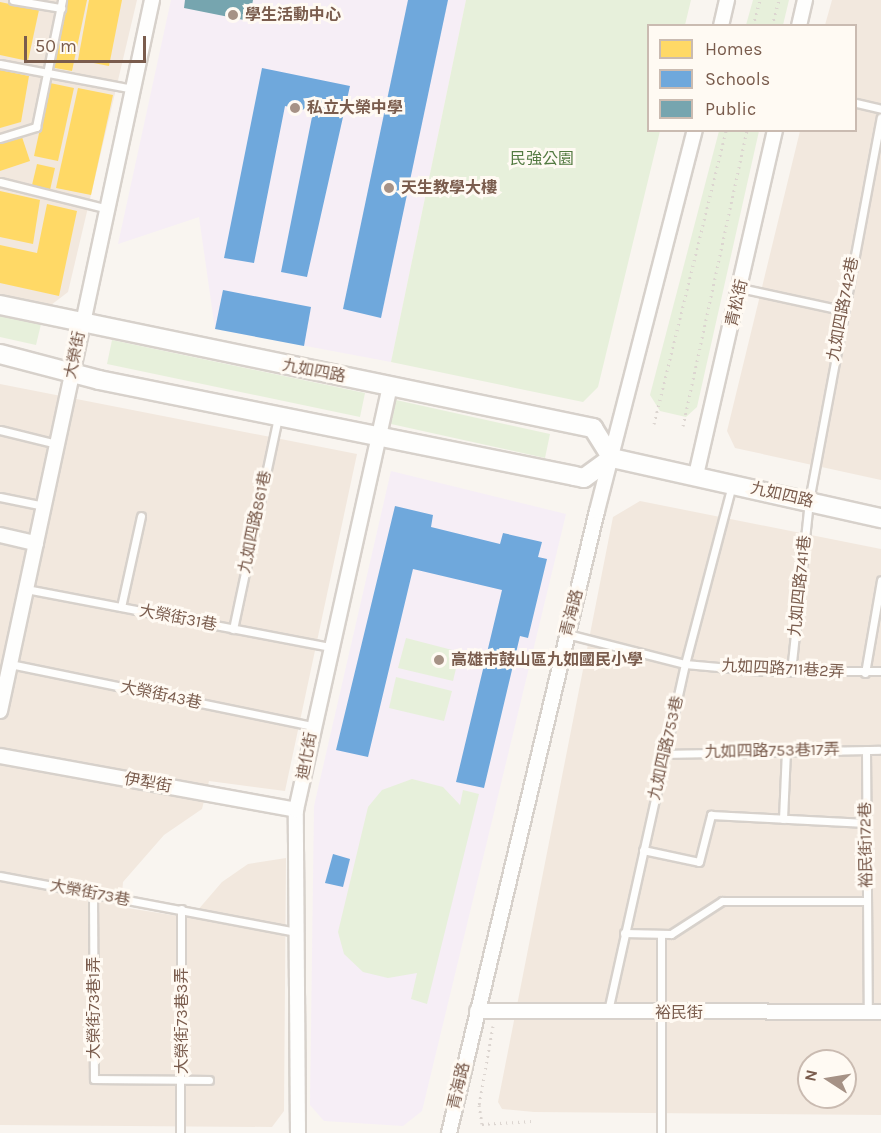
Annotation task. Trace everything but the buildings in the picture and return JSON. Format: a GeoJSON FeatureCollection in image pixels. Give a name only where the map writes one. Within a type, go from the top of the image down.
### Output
{"type":"FeatureCollection","features":[{"type":"Feature","properties":{"kind":"street","name":"大榮街"},"geometry":{"type":"LineString","coordinates":[[0,711],[7,658],[26,589],[152,0]]}},
{"type":"Feature","properties":{"kind":"street"},"geometry":{"type":"LineString","coordinates":[[721,24],[727,0]]}},
{"type":"Feature","properties":{"kind":"street"},"geometry":{"type":"LineString","coordinates":[[799,24],[805,0]]}},
{"type":"Feature","properties":{"kind":"street","name":"青海路"},"geometry":{"type":"LineString","coordinates":[[449,1133],[567,634],[694,132]]}},
{"type":"Feature","properties":{"kind":"street","name":"青松街"},"geometry":{"type":"LineString","coordinates":[[696,475],[775,132]]}},
{"type":"Feature","properties":{"kind":"street","name":"九如四路"},"geometry":{"type":"LineString","coordinates":[[0,305],[81,324],[593,428],[612,458],[881,518]]}},
{"type":"Feature","properties":{"kind":"street"},"geometry":{"type":"LineString","coordinates":[[0,354],[71,373],[584,478],[612,458]]}},
{"type":"Feature","properties":{"kind":"street","name":"迪化街"},"geometry":{"type":"LineString","coordinates":[[298,1133],[296,810],[312,726],[390,386]]}},
{"type":"Feature","properties":{"kind":"street"},"geometry":{"type":"LineString","coordinates":[[0,535],[36,543]]}},
{"type":"Feature","properties":{"kind":"street","name":"伊犁街"},"geometry":{"type":"LineString","coordinates":[[0,756],[296,810]]}},
{"type":"Feature","properties":{"kind":"street","name":"裕民街"},"geometry":{"type":"LineString","coordinates":[[477,1011],[608,1014],[874,1012]]}},
{"type":"Feature","properties":{"kind":"lane"},"geometry":{"type":"LineString","coordinates":[[13,0],[61,8]]}},
{"type":"Feature","properties":{"kind":"lane"},"geometry":{"type":"LineString","coordinates":[[0,138],[36,127],[62,0]]}},
{"type":"Feature","properties":{"kind":"lane"},"geometry":{"type":"LineString","coordinates":[[0,64],[133,89]]}},
{"type":"Feature","properties":{"kind":"lane"},"geometry":{"type":"LineString","coordinates":[[857,103],[881,109]]}},
{"type":"Feature","properties":{"kind":"lane","name":"九如四路742巷"},"geometry":{"type":"LineString","coordinates":[[810,501],[842,310],[881,118]]}},
{"type":"Feature","properties":{"kind":"lane"},"geometry":{"type":"LineString","coordinates":[[0,182],[108,209]]}},
{"type":"Feature","properties":{"kind":"lane"},"geometry":{"type":"LineString","coordinates":[[740,288],[842,310]]}},
{"type":"Feature","properties":{"kind":"lane","name":"九如四路861巷"},"geometry":{"type":"LineString","coordinates":[[233,629],[278,416]]}},
{"type":"Feature","properties":{"kind":"lane"},"geometry":{"type":"LineString","coordinates":[[0,430],[57,444]]}},
{"type":"Feature","properties":{"kind":"lane","name":"九如四路753巷"},"geometry":{"type":"LineString","coordinates":[[608,1014],[685,664],[732,483]]}},
{"type":"Feature","properties":{"kind":"lane"},"geometry":{"type":"LineString","coordinates":[[0,497],[44,506]]}},
{"type":"Feature","properties":{"kind":"lane","name":"九如四路741巷"},"geometry":{"type":"LineString","coordinates":[[791,672],[810,501]]}},
{"type":"Feature","properties":{"kind":"lane"},"geometry":{"type":"LineString","coordinates":[[121,607],[141,516]]}},
{"type":"Feature","properties":{"kind":"lane"},"geometry":{"type":"LineString","coordinates":[[865,673],[881,580]]}},
{"type":"Feature","properties":{"kind":"lane","name":"大榮街31巷"},"geometry":{"type":"LineString","coordinates":[[26,589],[330,647]]}},
{"type":"Feature","properties":{"kind":"lane","name":"九如四路711巷2弄"},"geometry":{"type":"LineString","coordinates":[[567,634],[685,664],[791,672],[865,673],[881,671]]}},
{"type":"Feature","properties":{"kind":"lane","name":"大榮街43巷"},"geometry":{"type":"LineString","coordinates":[[7,658],[312,726]]}},
{"type":"Feature","properties":{"kind":"lane","name":"裕民街172巷"},"geometry":{"type":"LineString","coordinates":[[866,750],[867,901],[874,1012]]}},
{"type":"Feature","properties":{"kind":"lane","name":"九如四路753巷17弄"},"geometry":{"type":"LineString","coordinates":[[665,754],[879,750]]}},
{"type":"Feature","properties":{"kind":"lane"},"geometry":{"type":"LineString","coordinates":[[783,819],[786,751]]}},
{"type":"Feature","properties":{"kind":"lane"},"geometry":{"type":"LineString","coordinates":[[643,850],[699,862],[711,815],[866,823]]}},
{"type":"Feature","properties":{"kind":"lane","name":"大榮街73巷"},"geometry":{"type":"LineString","coordinates":[[0,876],[297,932]]}},
{"type":"Feature","properties":{"kind":"lane","name":"大榮街73巷1弄"},"geometry":{"type":"LineString","coordinates":[[93,894],[94,1079],[209,1080]]}},
{"type":"Feature","properties":{"kind":"lane"},"geometry":{"type":"LineString","coordinates":[[624,933],[671,934],[722,901],[867,901]]}},
{"type":"Feature","properties":{"kind":"lane","name":"大榮街73巷3弄"},"geometry":{"type":"LineString","coordinates":[[180,1133],[181,909]]}},
{"type":"Feature","properties":{"kind":"lane"},"geometry":{"type":"LineString","coordinates":[[661,934],[661,1133]]}},
{"type":"Feature","properties":{"kind":"path"},"geometry":{"type":"LineString","coordinates":[[754,24],[760,0]]}},
{"type":"Feature","properties":{"kind":"path"},"geometry":{"type":"LineString","coordinates":[[773,24],[779,0]]}},
{"type":"Feature","properties":{"kind":"path"},"geometry":{"type":"LineString","coordinates":[[654,424],[726,132]]}},
{"type":"Feature","properties":{"kind":"path"},"geometry":{"type":"LineString","coordinates":[[683,426],[747,132]]}},
{"type":"Feature","properties":{"kind":"path"},"geometry":{"type":"LineString","coordinates":[[493,1024],[478,1105],[482,1124],[531,1121]]}},
{"type":"Feature","properties":{"kind":"shaded area"},"geometry":{"type":"Polygon","coordinates":[[[0,0],[137,0],[68,292],[51,305],[0,295],[0,0]]]}},
{"type":"Feature","properties":{"kind":"shaded area","name":"私立大榮中學"},"geometry":{"type":"Polygon","coordinates":[[[171,0],[466,0],[391,362],[215,329],[199,217],[118,244],[171,0]]]}},
{"type":"Feature","properties":{"kind":"shaded area"},"geometry":{"type":"Polygon","coordinates":[[[832,0],[881,0],[881,480],[735,448],[727,431],[800,132],[857,132],[857,24],[825,24],[832,0]]]}},
{"type":"Feature","properties":{"kind":"shaded area"},"geometry":{"type":"Polygon","coordinates":[[[0,384],[357,454],[285,791],[209,781],[202,809],[164,835],[123,882],[121,907],[191,918],[222,882],[248,864],[286,858],[284,1111],[272,1127],[0,1125],[0,384]]]}},
{"type":"Feature","properties":{"kind":"shaded area","name":"高雄市鼓山區九如國民小學"},"geometry":{"type":"Polygon","coordinates":[[[391,471],[566,514],[422,1111],[403,1126],[324,1121],[310,1105],[314,806],[391,471]]]}},
{"type":"Feature","properties":{"kind":"shaded area"},"geometry":{"type":"Polygon","coordinates":[[[640,501],[881,549],[881,1115],[534,1112],[502,1109],[498,1102],[613,517],[640,501]]]}},
{"type":"Feature","properties":{"kind":"green space","name":"民強公園"},"geometry":{"type":"Polygon","coordinates":[[[466,0],[691,0],[685,24],[647,24],[647,132],[660,132],[598,387],[583,402],[391,362],[466,0]]]}},
{"type":"Feature","properties":{"kind":"green space"},"geometry":{"type":"Polygon","coordinates":[[[753,0],[789,0],[783,24],[746,24],[753,0]]]}},
{"type":"Feature","properties":{"kind":"green space"},"geometry":{"type":"Polygon","coordinates":[[[719,132],[759,132],[697,407],[686,417],[660,411],[650,395],[719,132]]]}},
{"type":"Feature","properties":{"kind":"green space"},"geometry":{"type":"Polygon","coordinates":[[[0,311],[42,320],[36,345],[0,337],[0,311]]]}},
{"type":"Feature","properties":{"kind":"green space"},"geometry":{"type":"Polygon","coordinates":[[[112,340],[365,393],[360,417],[107,364],[112,340]]]}},
{"type":"Feature","properties":{"kind":"green space"},"geometry":{"type":"Polygon","coordinates":[[[396,400],[550,434],[545,458],[391,424],[396,400]]]}},
{"type":"Feature","properties":{"kind":"green space"},"geometry":{"type":"Polygon","coordinates":[[[406,638],[460,652],[453,681],[398,668],[406,638]]]}},
{"type":"Feature","properties":{"kind":"green space"},"geometry":{"type":"Polygon","coordinates":[[[396,677],[452,691],[444,721],[389,708],[396,677]]]}},
{"type":"Feature","properties":{"kind":"green space"},"geometry":{"type":"Polygon","coordinates":[[[412,779],[443,787],[460,805],[463,790],[479,794],[427,1004],[411,999],[417,973],[388,978],[363,972],[344,954],[338,932],[368,807],[382,790],[412,779]]]}},
{"type":"Feature","properties":{"kind":"place","name":"學生活動中心"},"geometry":{"type":"Point","coordinates":[233,15]}},
{"type":"Feature","properties":{"kind":"place","name":"私立大榮中學"},"geometry":{"type":"Point","coordinates":[295,108]}},
{"type":"Feature","properties":{"kind":"place","name":"天生教學大樓"},"geometry":{"type":"Point","coordinates":[389,188]}},
{"type":"Feature","properties":{"kind":"place","name":"高雄市鼓山區九如國民小學"},"geometry":{"type":"Point","coordinates":[439,660]}}]}
